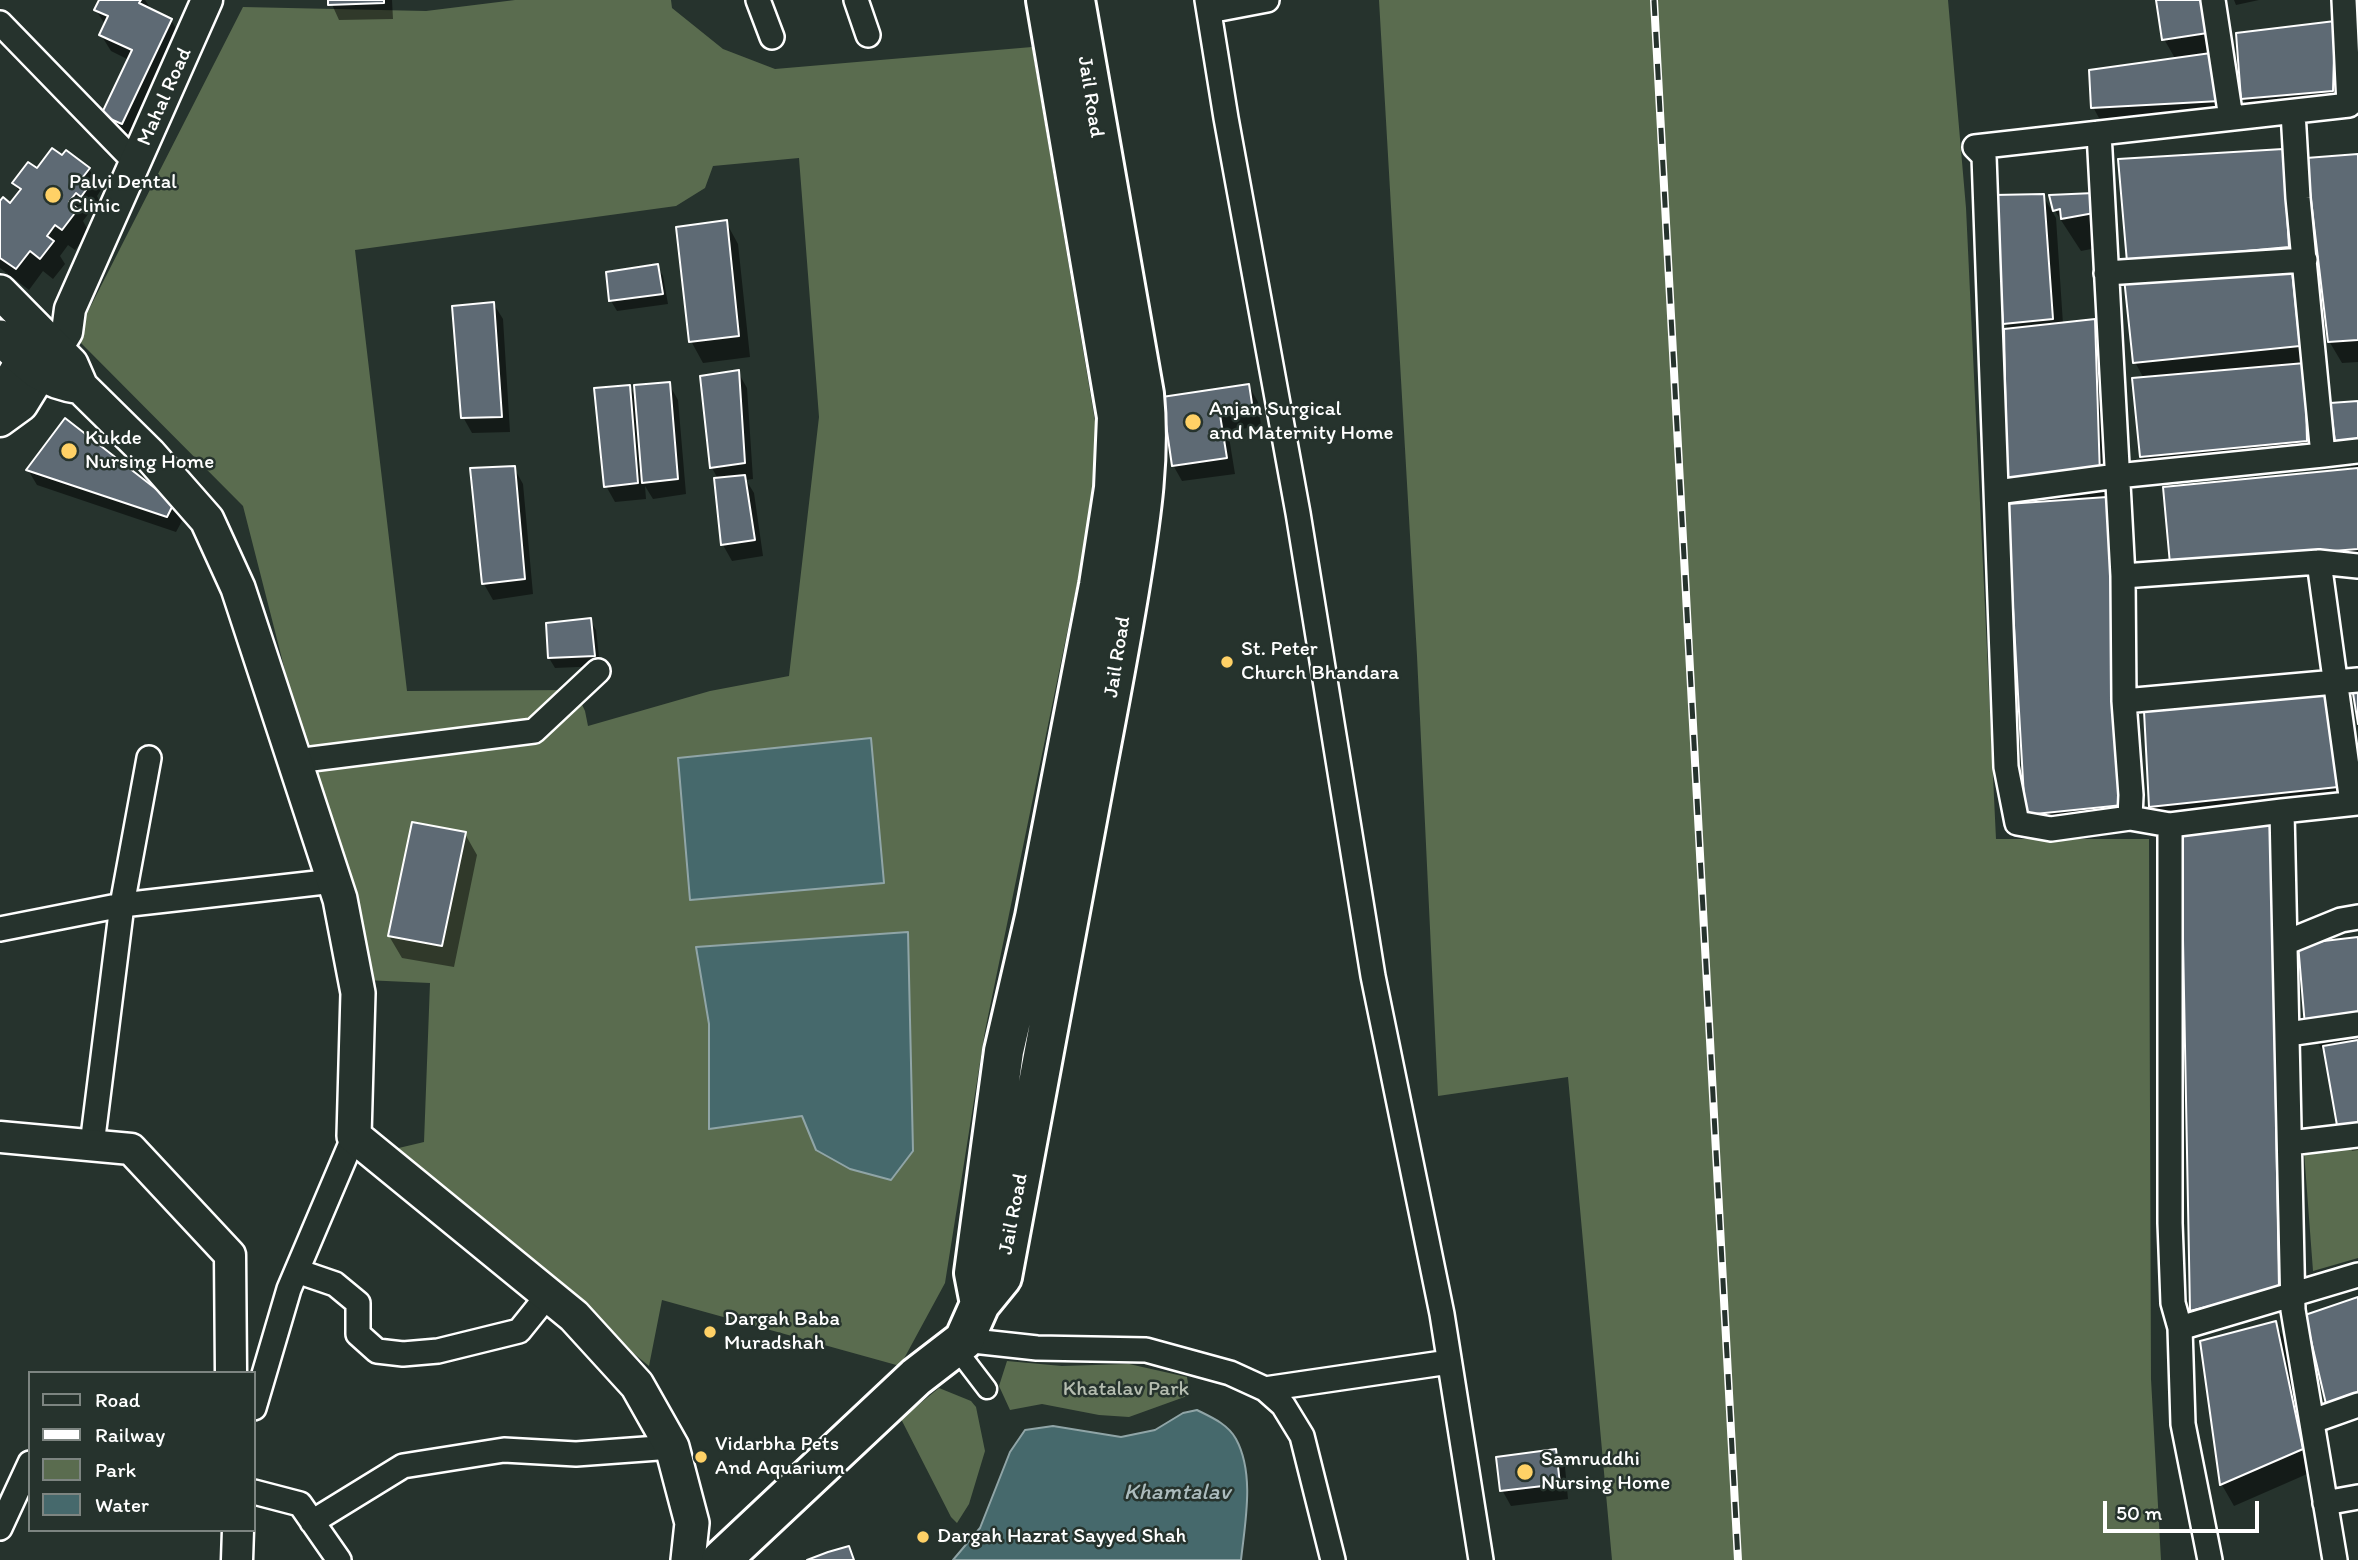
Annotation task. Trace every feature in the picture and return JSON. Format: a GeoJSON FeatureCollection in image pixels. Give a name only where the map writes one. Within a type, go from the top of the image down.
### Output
{"type":"FeatureCollection","features":[{"type":"Feature","properties":{"kind":"highway","name":"Jail Road"},"geometry":{"type":"LineString","coordinates":[[980,1304],[974,1273],[1004,1051],[1035,917],[1099,585],[1114,488],[1117,417],[1046,0]]}},
{"type":"Feature","properties":{"kind":"highway","name":"Jail Road"},"geometry":{"type":"LineString","coordinates":[[721,1560],[916,1377],[959,1343],[980,1304],[1002,1277],[1065,930],[1085,843],[1111,701],[1141,516],[1148,440],[1144,394],[1075,0]]}},
{"type":"Feature","properties":{"kind":"main road"},"geometry":{"type":"LineString","coordinates":[[0,292],[31,350],[58,384],[81,387],[149,454],[207,520],[237,588],[334,881],[358,993],[354,1136],[574,1316],[636,1385],[672,1447],[692,1523],[688,1560]]}},
{"type":"Feature","properties":{"kind":"street","name":"Mahal Road"},"geometry":{"type":"LineString","coordinates":[[0,421],[22,405],[31,350],[51,316],[70,309],[207,0]]}},
{"type":"Feature","properties":{"kind":"street"},"geometry":{"type":"LineString","coordinates":[[758,0],[772,37]]}},
{"type":"Feature","properties":{"kind":"street"},"geometry":{"type":"LineString","coordinates":[[856,0],[868,35]]}},
{"type":"Feature","properties":{"kind":"street"},"geometry":{"type":"LineString","coordinates":[[1267,0],[1208,6],[1298,513],[1373,976],[1449,1362],[1481,1560]]}},
{"type":"Feature","properties":{"kind":"street"},"geometry":{"type":"LineString","coordinates":[[2213,0],[2231,118]]}},
{"type":"Feature","properties":{"kind":"street"},"geometry":{"type":"LineString","coordinates":[[2319,562],[2347,681],[2355,803],[2170,825],[2130,818],[2050,829],[2017,823],[2006,767],[1984,156],[1975,147],[2349,105],[2353,103],[2344,0]]}},
{"type":"Feature","properties":{"kind":"street"},"geometry":{"type":"LineString","coordinates":[[0,23],[136,163]]}},
{"type":"Feature","properties":{"kind":"street"},"geometry":{"type":"LineString","coordinates":[[2293,112],[2323,455]]}},
{"type":"Feature","properties":{"kind":"street"},"geometry":{"type":"LineString","coordinates":[[2099,133],[2123,576],[2124,701],[2131,795],[2130,818]]}},
{"type":"Feature","properties":{"kind":"street"},"geometry":{"type":"LineString","coordinates":[[2106,273],[2305,260]]}},
{"type":"Feature","properties":{"kind":"street"},"geometry":{"type":"LineString","coordinates":[[1997,492],[2117,476],[2358,451]]}},
{"type":"Feature","properties":{"kind":"street"},"geometry":{"type":"LineString","coordinates":[[2123,576],[2319,562],[2358,566]]}},
{"type":"Feature","properties":{"kind":"street"},"geometry":{"type":"LineString","coordinates":[[296,761],[534,731],[598,671]]}},
{"type":"Feature","properties":{"kind":"street"},"geometry":{"type":"LineString","coordinates":[[2124,701],[2347,681]]}},
{"type":"Feature","properties":{"kind":"street"},"geometry":{"type":"LineString","coordinates":[[92,1145],[122,905],[149,758]]}},
{"type":"Feature","properties":{"kind":"street"},"geometry":{"type":"LineString","coordinates":[[2283,811],[2292,1295],[2335,1560]]}},
{"type":"Feature","properties":{"kind":"street"},"geometry":{"type":"LineString","coordinates":[[2170,825],[2170,1223],[2173,1303],[2180,1328],[2183,1424],[2210,1560]]}},
{"type":"Feature","properties":{"kind":"street"},"geometry":{"type":"LineString","coordinates":[[0,929],[122,905],[334,881]]}},
{"type":"Feature","properties":{"kind":"street"},"geometry":{"type":"LineString","coordinates":[[2287,942],[2341,920],[2358,917]]}},
{"type":"Feature","properties":{"kind":"street"},"geometry":{"type":"LineString","coordinates":[[2288,1034],[2358,1024]]}},
{"type":"Feature","properties":{"kind":"street"},"geometry":{"type":"LineString","coordinates":[[2290,1143],[2358,1135]]}},
{"type":"Feature","properties":{"kind":"street"},"geometry":{"type":"LineString","coordinates":[[256,1403],[297,1271],[354,1136]]}},
{"type":"Feature","properties":{"kind":"street"},"geometry":{"type":"LineString","coordinates":[[0,1137],[131,1149],[230,1255],[231,1371]]}},
{"type":"Feature","properties":{"kind":"street"},"geometry":{"type":"LineString","coordinates":[[297,1271],[335,1284],[358,1303],[358,1334],[377,1351],[403,1354],[438,1351],[519,1331],[548,1295]]}},
{"type":"Feature","properties":{"kind":"street"},"geometry":{"type":"LineString","coordinates":[[2180,1328],[2358,1275]]}},
{"type":"Feature","properties":{"kind":"street"},"geometry":{"type":"LineString","coordinates":[[959,1343],[1146,1350],[1230,1373],[1265,1388],[1283,1405],[1302,1436],[1334,1560]]}},
{"type":"Feature","properties":{"kind":"street"},"geometry":{"type":"LineString","coordinates":[[959,1343],[987,1389]]}},
{"type":"Feature","properties":{"kind":"street"},"geometry":{"type":"LineString","coordinates":[[1265,1388],[1449,1362]]}},
{"type":"Feature","properties":{"kind":"street"},"geometry":{"type":"LineString","coordinates":[[2313,1421],[2358,1405]]}},
{"type":"Feature","properties":{"kind":"street"},"geometry":{"type":"LineString","coordinates":[[312,1522],[403,1466],[504,1450],[576,1454],[672,1447]]}},
{"type":"Feature","properties":{"kind":"street"},"geometry":{"type":"LineString","coordinates":[[0,1528],[28,1467]]}},
{"type":"Feature","properties":{"kind":"street"},"geometry":{"type":"LineString","coordinates":[[256,1493],[300,1504],[339,1560]]}},
{"type":"Feature","properties":{"kind":"street"},"geometry":{"type":"LineString","coordinates":[[2325,1503],[2358,1497]]}},
{"type":"Feature","properties":{"kind":"street"},"geometry":{"type":"LineString","coordinates":[[237,1560],[238,1532]]}},
{"type":"Feature","properties":{"kind":"green space"},"geometry":{"type":"Polygon","coordinates":[[[515,0],[671,0],[672,8],[723,49],[775,69],[1032,47],[1102,463],[985,1031],[945,1283],[900,1366],[662,1300],[649,1366],[386,1151],[424,1142],[430,983],[364,980],[243,506],[75,337],[243,7],[426,11],[515,0]],[[799,158],[713,166],[705,188],[676,206],[355,250],[407,691],[575,690],[585,711],[588,726],[710,691],[789,676],[819,417],[799,158]],[[697,948],[709,1024],[709,1129],[802,1115],[816,1150],[850,1169],[697,948]]]}},
{"type":"Feature","properties":{"kind":"green space"},"geometry":{"type":"Polygon","coordinates":[[[1379,0],[1948,0],[1966,208],[1996,839],[2149,839],[2151,1379],[2161,1560],[1612,1560],[1568,1077],[1438,1096],[1417,656],[1379,0]]]}},
{"type":"Feature","properties":{"kind":"green space"},"geometry":{"type":"Polygon","coordinates":[[[2358,1131],[2358,1258],[2313,1271],[2303,1138],[2358,1131]]]}},
{"type":"Feature","properties":{"kind":"green space","name":"Khatalav Park"},"geometry":{"type":"Polygon","coordinates":[[[1007,1361],[1062,1366],[1129,1364],[1187,1377],[1190,1395],[1129,1417],[1099,1415],[1042,1404],[1010,1410],[999,1386],[1007,1361]]]}},
{"type":"Feature","properties":{"kind":"green space"},"geometry":{"type":"Polygon","coordinates":[[[939,1388],[971,1401],[976,1407],[985,1451],[969,1504],[957,1523],[951,1517],[901,1419],[939,1388]]]}},
{"type":"Feature","properties":{"kind":"water"},"geometry":{"type":"Polygon","coordinates":[[[871,738],[884,883],[690,900],[678,758],[871,738]]]}},
{"type":"Feature","properties":{"kind":"water"},"geometry":{"type":"Polygon","coordinates":[[[908,932],[913,1151],[891,1180],[850,1169],[816,1150],[802,1116],[709,1129],[709,1024],[696,947],[908,932]]]}},
{"type":"Feature","properties":{"kind":"water","name":"Khamtalav"},"geometry":{"type":"Polygon","coordinates":[[[1197,1410],[1228,1429],[1242,1453],[1247,1499],[1241,1560],[953,1560],[980,1528],[1010,1452],[1025,1430],[1053,1426],[1121,1437],[1155,1430],[1183,1413],[1197,1410]]]}},
{"type":"Feature","properties":{"kind":"building"},"geometry":{"type":"Polygon","coordinates":[[[99,0],[141,0],[139,3],[172,19],[122,124],[101,115],[132,50],[99,35],[108,16],[94,10],[99,0]]]}},
{"type":"Feature","properties":{"kind":"building"},"geometry":{"type":"Polygon","coordinates":[[[328,0],[384,0],[384,3],[328,5],[328,0]]]}},
{"type":"Feature","properties":{"kind":"building"},"geometry":{"type":"Polygon","coordinates":[[[2156,0],[2208,0],[2214,32],[2162,40],[2156,0]]]}},
{"type":"Feature","properties":{"kind":"building"},"geometry":{"type":"Polygon","coordinates":[[[2335,21],[2333,91],[2241,99],[2236,33],[2335,21]]]}},
{"type":"Feature","properties":{"kind":"building"},"geometry":{"type":"Polygon","coordinates":[[[2218,52],[2220,101],[2091,108],[2089,70],[2218,52]]]}},
{"type":"Feature","properties":{"kind":"building"},"geometry":{"type":"Polygon","coordinates":[[[52,148],[62,155],[66,150],[90,168],[83,177],[91,183],[81,197],[76,193],[69,202],[78,209],[62,230],[55,225],[47,236],[54,241],[40,259],[30,251],[16,269],[0,258],[0,201],[3,197],[10,203],[21,189],[12,183],[28,162],[37,168],[52,148]]]}},
{"type":"Feature","properties":{"kind":"building"},"geometry":{"type":"Polygon","coordinates":[[[2283,149],[2289,247],[2127,262],[2118,159],[2283,149]]]}},
{"type":"Feature","properties":{"kind":"building"},"geometry":{"type":"Polygon","coordinates":[[[2358,154],[2358,340],[2328,342],[2306,158],[2358,154]]]}},
{"type":"Feature","properties":{"kind":"building"},"geometry":{"type":"Polygon","coordinates":[[[2094,193],[2094,213],[2061,219],[2060,209],[2053,211],[2049,195],[2094,193]]]}},
{"type":"Feature","properties":{"kind":"building"},"geometry":{"type":"Polygon","coordinates":[[[2044,194],[2053,319],[2003,324],[1994,195],[2044,194]]]}},
{"type":"Feature","properties":{"kind":"building"},"geometry":{"type":"Polygon","coordinates":[[[727,220],[739,336],[689,342],[676,227],[727,220]]]}},
{"type":"Feature","properties":{"kind":"building"},"geometry":{"type":"Polygon","coordinates":[[[2291,261],[2300,346],[2133,363],[2124,278],[2291,261]]]}},
{"type":"Feature","properties":{"kind":"building"},"geometry":{"type":"Polygon","coordinates":[[[658,264],[663,294],[609,301],[606,272],[658,264]]]}},
{"type":"Feature","properties":{"kind":"building"},"geometry":{"type":"Polygon","coordinates":[[[494,302],[502,417],[461,418],[452,306],[494,302]]]}},
{"type":"Feature","properties":{"kind":"building"},"geometry":{"type":"Polygon","coordinates":[[[2095,319],[2100,476],[2007,484],[2004,329],[2095,319]]]}},
{"type":"Feature","properties":{"kind":"building"},"geometry":{"type":"Polygon","coordinates":[[[2305,363],[2307,441],[2140,457],[2132,378],[2305,363]]]}},
{"type":"Feature","properties":{"kind":"building"},"geometry":{"type":"Polygon","coordinates":[[[739,370],[745,463],[710,468],[700,376],[739,370]]]}},
{"type":"Feature","properties":{"kind":"building"},"geometry":{"type":"Polygon","coordinates":[[[670,382],[678,479],[642,483],[634,385],[670,382]]]}},
{"type":"Feature","properties":{"kind":"building"},"geometry":{"type":"Polygon","coordinates":[[[1249,384],[1253,410],[1220,415],[1227,458],[1172,466],[1162,397],[1249,384]]]}},
{"type":"Feature","properties":{"kind":"building"},"geometry":{"type":"Polygon","coordinates":[[[630,385],[638,483],[604,487],[594,388],[630,385]]]}},
{"type":"Feature","properties":{"kind":"building"},"geometry":{"type":"Polygon","coordinates":[[[2358,401],[2358,441],[2335,442],[2330,403],[2358,401]]]}},
{"type":"Feature","properties":{"kind":"building"},"geometry":{"type":"Polygon","coordinates":[[[65,418],[174,503],[167,517],[26,470],[65,418]]]}},
{"type":"Feature","properties":{"kind":"building"},"geometry":{"type":"Polygon","coordinates":[[[515,466],[525,579],[482,584],[470,468],[515,466]]]}},
{"type":"Feature","properties":{"kind":"building"},"geometry":{"type":"Polygon","coordinates":[[[2358,468],[2358,549],[2170,564],[2163,487],[2358,468]]]}},
{"type":"Feature","properties":{"kind":"building"},"geometry":{"type":"Polygon","coordinates":[[[745,475],[755,540],[721,545],[714,478],[745,475]]]}},
{"type":"Feature","properties":{"kind":"building"},"geometry":{"type":"Polygon","coordinates":[[[2107,497],[2123,805],[2025,815],[2007,504],[2107,497]]]}},
{"type":"Feature","properties":{"kind":"building"},"geometry":{"type":"Polygon","coordinates":[[[591,618],[595,656],[548,658],[546,623],[591,618]]]}},
{"type":"Feature","properties":{"kind":"building"},"geometry":{"type":"Polygon","coordinates":[[[2340,686],[2338,787],[2149,807],[2144,711],[2340,686]]]}},
{"type":"Feature","properties":{"kind":"building"},"geometry":{"type":"Polygon","coordinates":[[[2352,687],[2358,687],[2358,724],[2352,687]]]}},
{"type":"Feature","properties":{"kind":"building"},"geometry":{"type":"Polygon","coordinates":[[[412,822],[466,832],[442,946],[388,936],[412,822]]]}},
{"type":"Feature","properties":{"kind":"building"},"geometry":{"type":"Polygon","coordinates":[[[2271,822],[2279,1289],[2190,1311],[2181,834],[2271,822]]]}},
{"type":"Feature","properties":{"kind":"building"},"geometry":{"type":"Polygon","coordinates":[[[2358,937],[2358,1019],[2305,1026],[2298,944],[2358,937]]]}},
{"type":"Feature","properties":{"kind":"building"},"geometry":{"type":"Polygon","coordinates":[[[2358,1040],[2358,1127],[2338,1131],[2323,1046],[2358,1040]]]}},
{"type":"Feature","properties":{"kind":"building"},"geometry":{"type":"Polygon","coordinates":[[[2358,1297],[2358,1392],[2326,1404],[2305,1315],[2358,1297]]]}},
{"type":"Feature","properties":{"kind":"building"},"geometry":{"type":"Polygon","coordinates":[[[2276,1321],[2303,1449],[2220,1485],[2200,1341],[2276,1321]]]}},
{"type":"Feature","properties":{"kind":"building"},"geometry":{"type":"Polygon","coordinates":[[[1556,1449],[1560,1484],[1500,1491],[1496,1457],[1556,1449]]]}},
{"type":"Feature","properties":{"kind":"building"},"geometry":{"type":"Polygon","coordinates":[[[849,1546],[854,1560],[807,1560],[828,1552],[849,1546]]]}},
{"type":"Feature","properties":{"kind":"railway"},"geometry":{"type":"LineString","coordinates":[[1654,0],[1738,1560]]}},
{"type":"Feature","properties":{"kind":"place","name":"Palvi Dental Clinic"},"geometry":{"type":"Point","coordinates":[53,195]}},
{"type":"Feature","properties":{"kind":"place","name":"Anjan Surgical and Maternity Home"},"geometry":{"type":"Point","coordinates":[1193,422]}},
{"type":"Feature","properties":{"kind":"place","name":"Kukde Nursing Home"},"geometry":{"type":"Point","coordinates":[69,451]}},
{"type":"Feature","properties":{"kind":"place","name":"St. Peter Church Bhandara"},"geometry":{"type":"Point","coordinates":[1227,662]}},
{"type":"Feature","properties":{"kind":"place","name":"Dargah Baba Muradshah"},"geometry":{"type":"Point","coordinates":[710,1332]}},
{"type":"Feature","properties":{"kind":"place","name":"Vidarbha Pets And Aquarium"},"geometry":{"type":"Point","coordinates":[701,1457]}},
{"type":"Feature","properties":{"kind":"place","name":"Samruddhi Nursing Home"},"geometry":{"type":"Point","coordinates":[1525,1472]}},
{"type":"Feature","properties":{"kind":"place","name":"Dargah Hazrat Sayyed Shah"},"geometry":{"type":"Point","coordinates":[923,1537]}}]}
